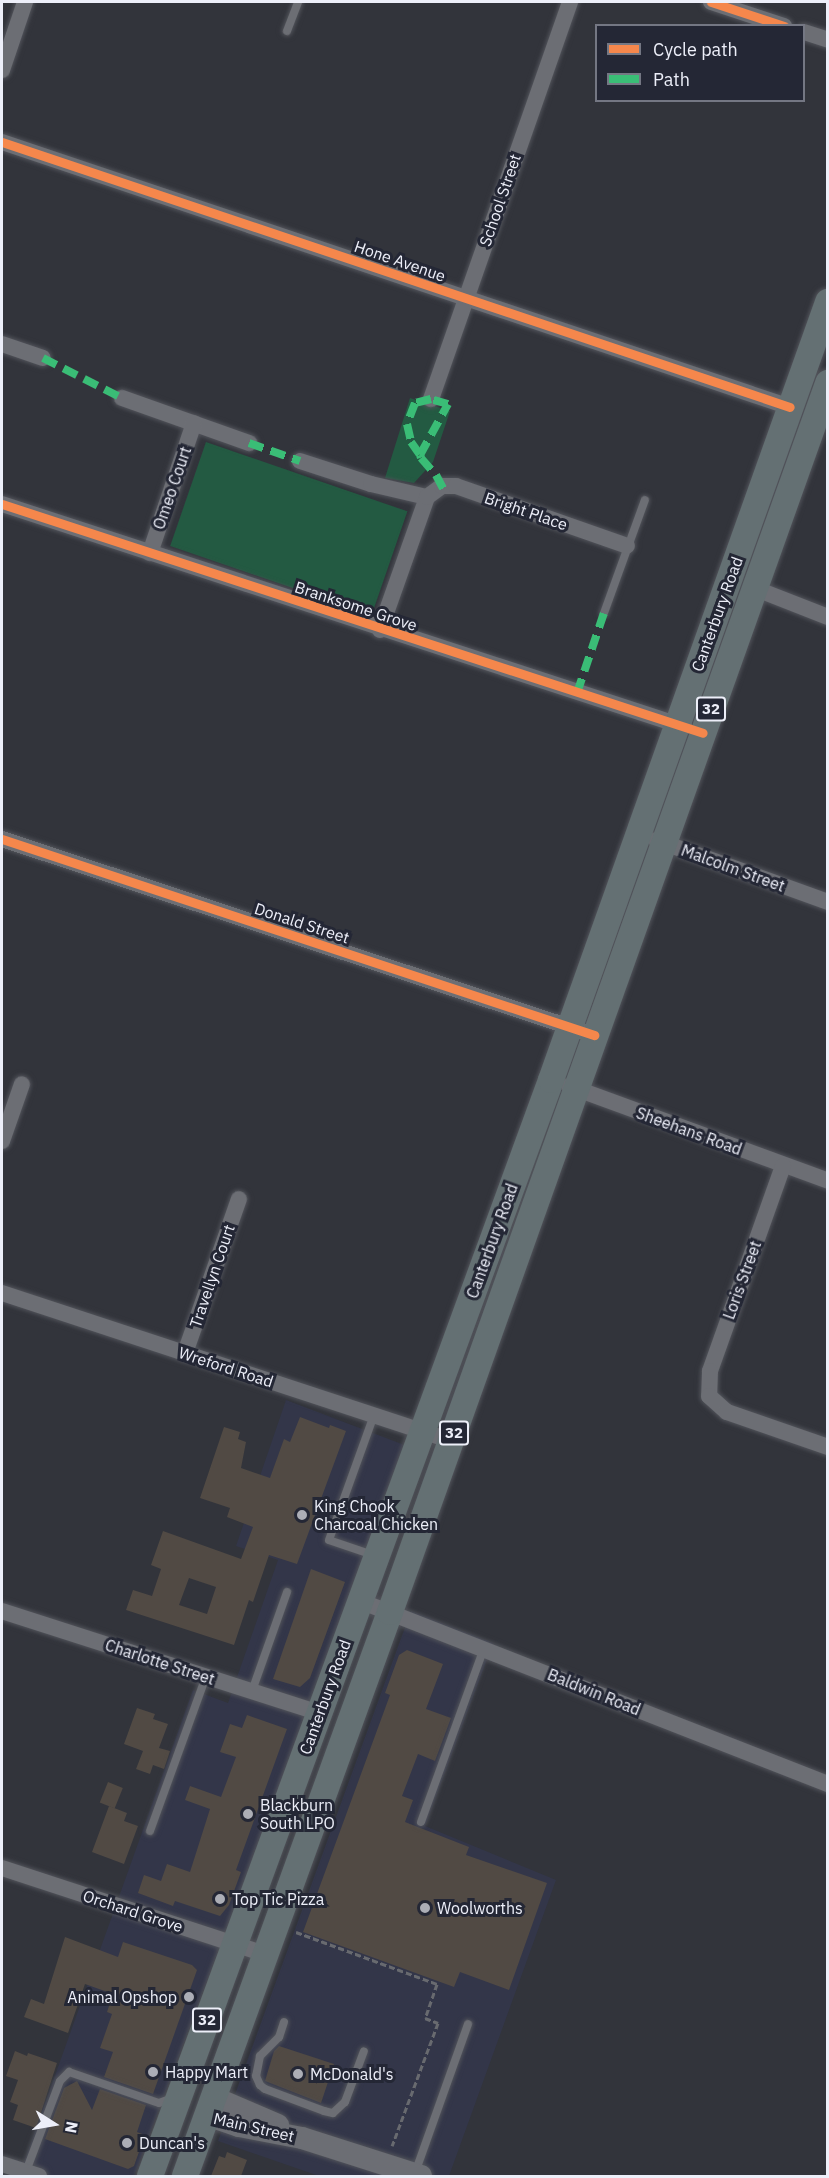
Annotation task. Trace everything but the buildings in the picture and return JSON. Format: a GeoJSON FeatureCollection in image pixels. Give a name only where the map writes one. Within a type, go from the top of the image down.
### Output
{"type":"FeatureCollection","features":[{"type":"Feature","properties":{"kind":"main road","name":"Canterbury Road"},"geometry":{"type":"LineString","coordinates":[[150,2176],[551,1080],[828,302]]}},
{"type":"Feature","properties":{"kind":"main road","name":"Canterbury Road"},"geometry":{"type":"LineString","coordinates":[[185,2176],[390,1612],[828,382]]}},
{"type":"Feature","properties":{"kind":"main road"},"geometry":{"type":"LineString","coordinates":[[179,2097],[210,2106]]}},
{"type":"Feature","properties":{"kind":"street"},"geometry":{"type":"LineString","coordinates":[[2,69],[25,2]]}},
{"type":"Feature","properties":{"kind":"street","name":"School Street"},"geometry":{"type":"LineString","coordinates":[[431,399],[570,2]]}},
{"type":"Feature","properties":{"kind":"street"},"geometry":{"type":"LineString","coordinates":[[711,2],[778,24]]}},
{"type":"Feature","properties":{"kind":"street"},"geometry":{"type":"LineString","coordinates":[[805,32],[828,40]]}},
{"type":"Feature","properties":{"kind":"street","name":"Hone Avenue"},"geometry":{"type":"LineString","coordinates":[[2,142],[790,406]]}},
{"type":"Feature","properties":{"kind":"street"},"geometry":{"type":"LineString","coordinates":[[2,344],[43,358]]}},
{"type":"Feature","properties":{"kind":"street"},"geometry":{"type":"LineString","coordinates":[[122,398],[249,443]]}},
{"type":"Feature","properties":{"kind":"street","name":"Omeo Court"},"geometry":{"type":"LineString","coordinates":[[150,553],[194,423]]}},
{"type":"Feature","properties":{"kind":"street"},"geometry":{"type":"LineString","coordinates":[[300,461],[371,484],[427,497],[380,630]]}},
{"type":"Feature","properties":{"kind":"street","name":"Bright Place"},"geometry":{"type":"LineString","coordinates":[[427,497],[442,486],[456,486],[627,546]]}},
{"type":"Feature","properties":{"kind":"street","name":"Branksome Grove"},"geometry":{"type":"LineString","coordinates":[[2,504],[380,630],[703,733]]}},
{"type":"Feature","properties":{"kind":"street"},"geometry":{"type":"LineString","coordinates":[[754,588],[828,617]]}},
{"type":"Feature","properties":{"kind":"street","name":"Malcolm Street"},"geometry":{"type":"LineString","coordinates":[[638,833],[828,902]]}},
{"type":"Feature","properties":{"kind":"street","name":"Donald Street"},"geometry":{"type":"LineString","coordinates":[[2,839],[594,1035]]}},
{"type":"Feature","properties":{"kind":"street","name":"Sheehans Road"},"geometry":{"type":"LineString","coordinates":[[551,1080],[828,1181]]}},
{"type":"Feature","properties":{"kind":"street"},"geometry":{"type":"LineString","coordinates":[[2,1141],[22,1084]]}},
{"type":"Feature","properties":{"kind":"street","name":"Loris Street"},"geometry":{"type":"LineString","coordinates":[[783,1166],[710,1371],[709,1396],[727,1412],[828,1447]]}},
{"type":"Feature","properties":{"kind":"street","name":"Travellyn Court"},"geometry":{"type":"LineString","coordinates":[[185,1353],[239,1199]]}},
{"type":"Feature","properties":{"kind":"street","name":"Wreford Road"},"geometry":{"type":"LineString","coordinates":[[2,1293],[451,1441]]}},
{"type":"Feature","properties":{"kind":"street","name":"Baldwin Road"},"geometry":{"type":"LineString","coordinates":[[360,1601],[828,1784]]}},
{"type":"Feature","properties":{"kind":"street","name":"Charlotte Street"},"geometry":{"type":"LineString","coordinates":[[2,1611],[319,1713]]}},
{"type":"Feature","properties":{"kind":"street","name":"Orchard Grove"},"geometry":{"type":"LineString","coordinates":[[2,1868],[265,1954]]}},
{"type":"Feature","properties":{"kind":"street","name":"Main Street"},"geometry":{"type":"LineString","coordinates":[[210,2106],[239,2126],[302,2138],[418,2176]]}},
{"type":"Feature","properties":{"kind":"street"},"geometry":{"type":"LineString","coordinates":[[2,2164],[30,2175]]}},
{"type":"Feature","properties":{"kind":"lane"},"geometry":{"type":"LineString","coordinates":[[287,31],[298,2]]}},
{"type":"Feature","properties":{"kind":"lane"},"geometry":{"type":"LineString","coordinates":[[604,613],[645,500]]}},
{"type":"Feature","properties":{"kind":"lane"},"geometry":{"type":"LineString","coordinates":[[374,1415],[329,1540],[376,1557]]}},
{"type":"Feature","properties":{"kind":"lane"},"geometry":{"type":"LineString","coordinates":[[252,1691],[287,1592]]}},
{"type":"Feature","properties":{"kind":"lane"},"geometry":{"type":"LineString","coordinates":[[421,1822],[484,1648]]}},
{"type":"Feature","properties":{"kind":"lane"},"geometry":{"type":"LineString","coordinates":[[150,1831],[206,1676]]}},
{"type":"Feature","properties":{"kind":"lane"},"geometry":{"type":"LineString","coordinates":[[284,2022],[279,2037],[260,2056],[256,2076],[260,2085],[265,2089],[324,2111],[333,2113],[345,2102],[364,2051]]}},
{"type":"Feature","properties":{"kind":"lane"},"geometry":{"type":"LineString","coordinates":[[418,2176],[468,2024]]}},
{"type":"Feature","properties":{"kind":"lane"},"geometry":{"type":"LineString","coordinates":[[30,2175],[60,2081],[69,2072],[159,2103],[179,2097]]}},
{"type":"Feature","properties":{"kind":"path"},"geometry":{"type":"LineString","coordinates":[[293,1931],[437,1984],[425,2018],[438,2023],[385,2165]]}},
{"type":"Feature","properties":{"kind":"shaded area"},"geometry":{"type":"Polygon","coordinates":[[[286,1400],[407,1446],[134,2176],[19,2176],[193,1690],[228,1703],[278,1560],[236,1546],[286,1400]]]}},
{"type":"Feature","properties":{"kind":"shaded area"},"geometry":{"type":"Polygon","coordinates":[[[411,1611],[493,1643],[425,1826],[556,1880],[449,2176],[319,2176],[218,2141],[411,1611]]]}},
{"type":"Feature","properties":{"kind":"green space"},"geometry":{"type":"Polygon","coordinates":[[[410,398],[450,411],[433,462],[414,483],[385,478],[410,398]]]}},
{"type":"Feature","properties":{"kind":"green space"},"geometry":{"type":"Polygon","coordinates":[[[206,442],[407,511],[372,615],[170,546],[206,442]]]}},
{"type":"Feature","properties":{"kind":"marked path"},"geometry":{"type":"LineString","coordinates":[[43,358],[122,398]]}},
{"type":"Feature","properties":{"kind":"marked path"},"geometry":{"type":"LineString","coordinates":[[420,455],[448,404],[431,399],[415,403],[407,424],[411,442],[421,458],[436,475],[446,494]]}},
{"type":"Feature","properties":{"kind":"marked path"},"geometry":{"type":"LineString","coordinates":[[249,443],[300,461]]}},
{"type":"Feature","properties":{"kind":"marked path"},"geometry":{"type":"LineString","coordinates":[[577,693],[604,613]]}},
{"type":"Feature","properties":{"kind":"cycle path"},"geometry":{"type":"LineString","coordinates":[[711,2],[778,24]]}},
{"type":"Feature","properties":{"kind":"cycle path"},"geometry":{"type":"LineString","coordinates":[[2,142],[790,407]]}},
{"type":"Feature","properties":{"kind":"cycle path"},"geometry":{"type":"LineString","coordinates":[[2,504],[703,733]]}},
{"type":"Feature","properties":{"kind":"cycle path"},"geometry":{"type":"LineString","coordinates":[[2,839],[594,1035]]}},
{"type":"Feature","properties":{"kind":"place","name":"King Chook Charcoal Chicken"},"geometry":{"type":"Point","coordinates":[302,1515]}},
{"type":"Feature","properties":{"kind":"place","name":"Blackburn South LPO"},"geometry":{"type":"Point","coordinates":[248,1814]}},
{"type":"Feature","properties":{"kind":"place","name":"Top Tic Pizza"},"geometry":{"type":"Point","coordinates":[220,1899]}},
{"type":"Feature","properties":{"kind":"place","name":"Woolworths"},"geometry":{"type":"Point","coordinates":[425,1908]}},
{"type":"Feature","properties":{"kind":"place","name":"Animal Opshop"},"geometry":{"type":"Point","coordinates":[189,1997]}},
{"type":"Feature","properties":{"kind":"place","name":"Happy Mart"},"geometry":{"type":"Point","coordinates":[153,2072]}},
{"type":"Feature","properties":{"kind":"place","name":"McDonald's"},"geometry":{"type":"Point","coordinates":[298,2074]}},
{"type":"Feature","properties":{"kind":"place","name":"Duncan's"},"geometry":{"type":"Point","coordinates":[127,2143]}}]}
